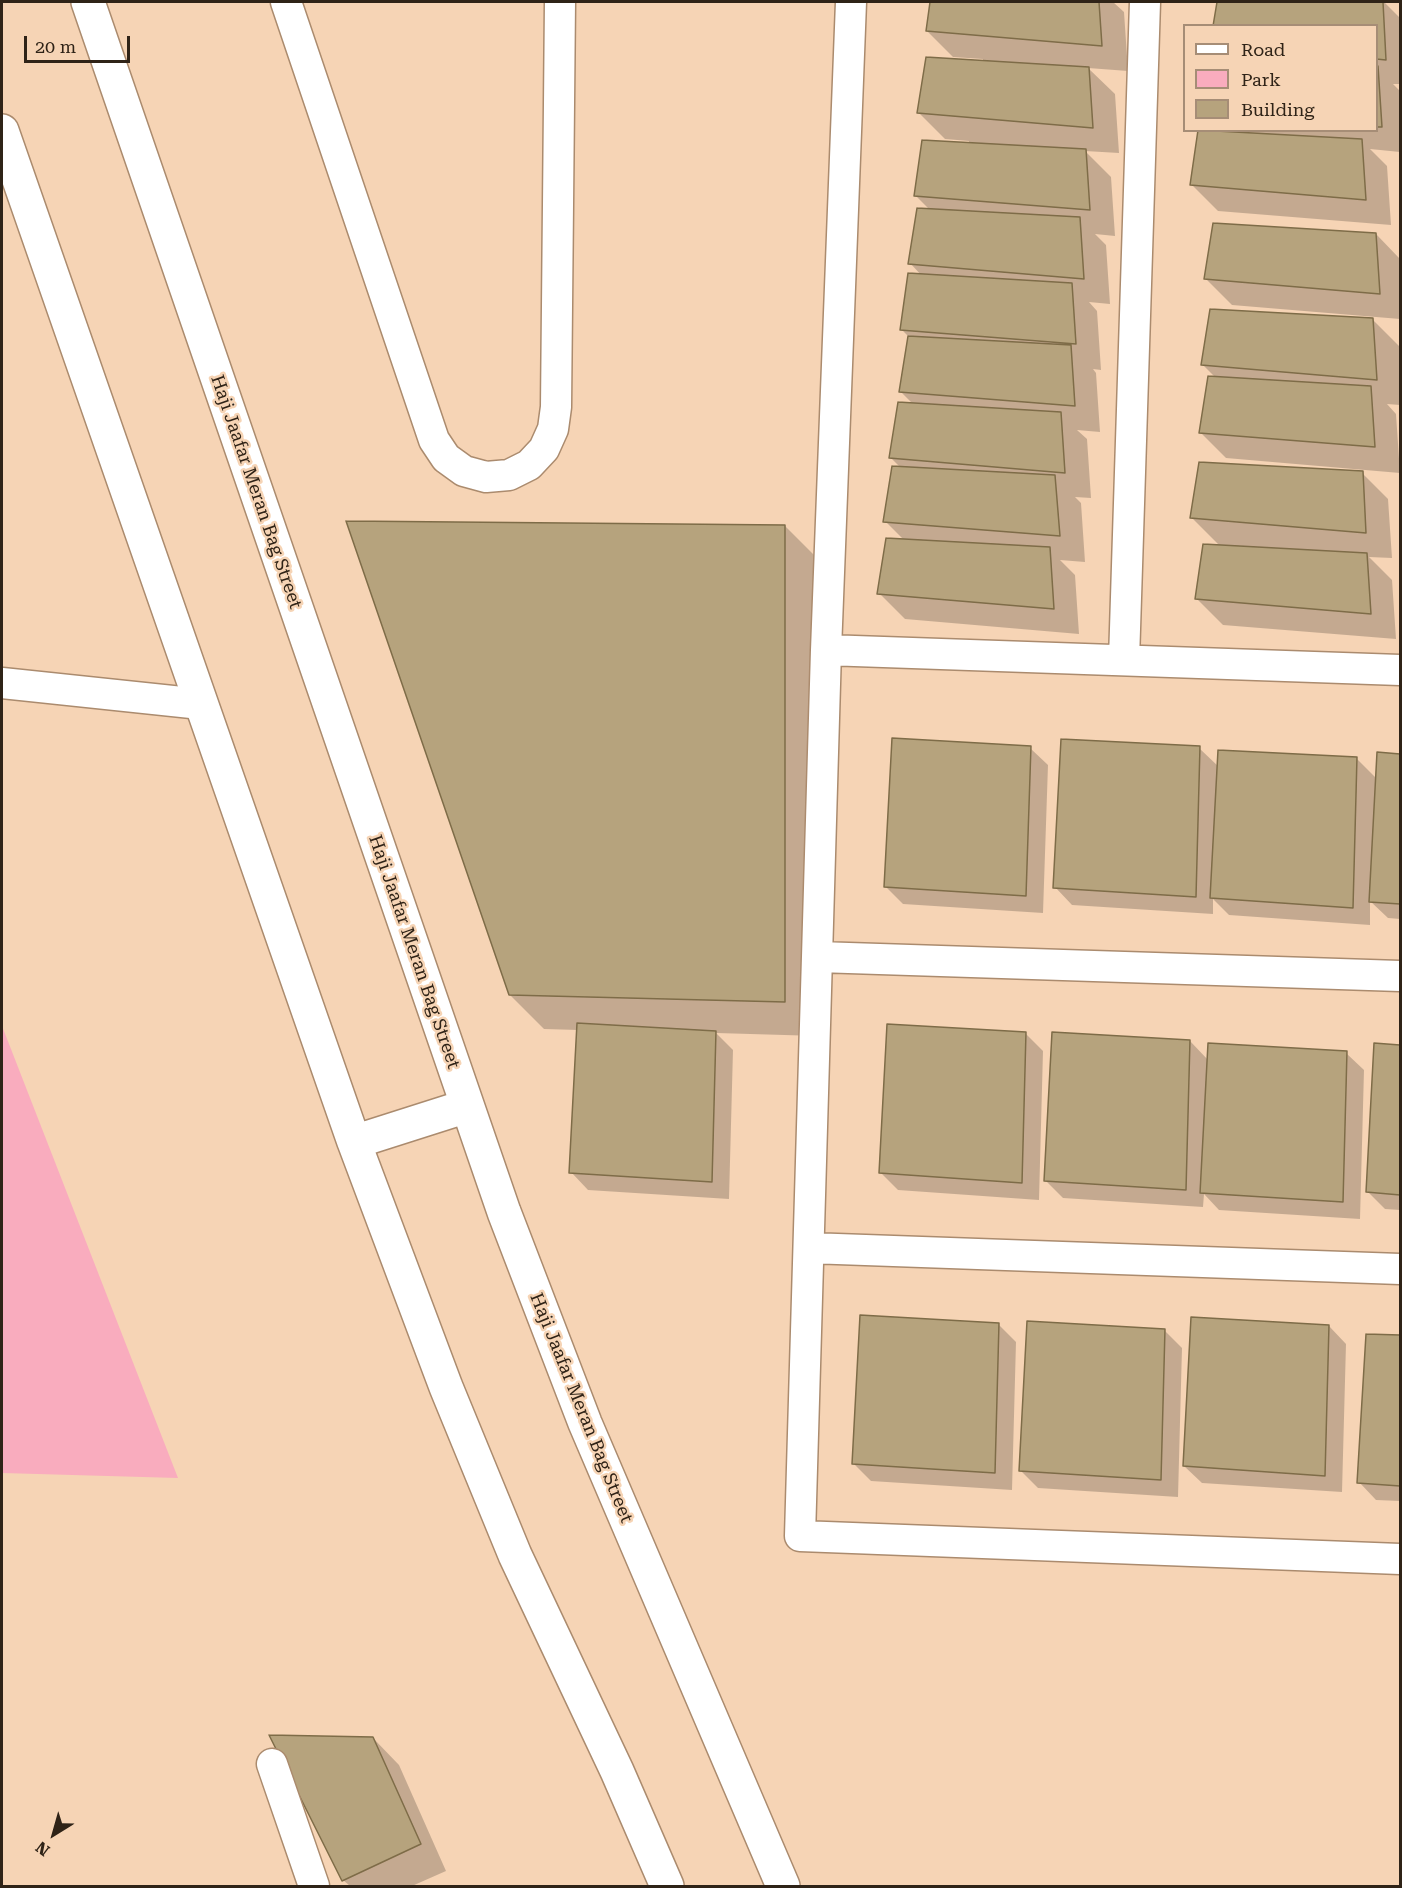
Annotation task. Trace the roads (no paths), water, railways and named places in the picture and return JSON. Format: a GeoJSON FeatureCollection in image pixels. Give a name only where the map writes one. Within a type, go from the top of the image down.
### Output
{"type":"FeatureCollection","features":[{"type":"Feature","properties":{"kind":"street","name":"Haji Jaafar Meran Bag Street"},"geometry":{"type":"LineString","coordinates":[[88,2],[504,1212],[585,1423],[783,1887]]}},
{"type":"Feature","properties":{"kind":"street"},"geometry":{"type":"LineString","coordinates":[[286,2],[434,440],[446,458],[455,465],[464,471],[486,477],[508,475],[529,465],[544,449],[553,429],[556,407],[560,2]]}},
{"type":"Feature","properties":{"kind":"street"},"geometry":{"type":"LineString","coordinates":[[851,2],[826,650],[800,1536],[1401,1559]]}},
{"type":"Feature","properties":{"kind":"street"},"geometry":{"type":"LineString","coordinates":[[1124,660],[1145,2]]}},
{"type":"Feature","properties":{"kind":"street"},"geometry":{"type":"LineString","coordinates":[[2,131],[354,1142],[446,1388],[515,1555],[617,1771],[667,1887]]}},
{"type":"Feature","properties":{"kind":"street"},"geometry":{"type":"LineString","coordinates":[[826,650],[1401,670]]}},
{"type":"Feature","properties":{"kind":"street"},"geometry":{"type":"LineString","coordinates":[[2,683],[201,704]]}},
{"type":"Feature","properties":{"kind":"street"},"geometry":{"type":"LineString","coordinates":[[818,957],[1401,976]]}},
{"type":"Feature","properties":{"kind":"street"},"geometry":{"type":"LineString","coordinates":[[354,1142],[467,1106]]}},
{"type":"Feature","properties":{"kind":"street"},"geometry":{"type":"LineString","coordinates":[[809,1248],[1401,1269]]}},
{"type":"Feature","properties":{"kind":"street"},"geometry":{"type":"LineString","coordinates":[[272,1764],[314,1887]]}}]}
